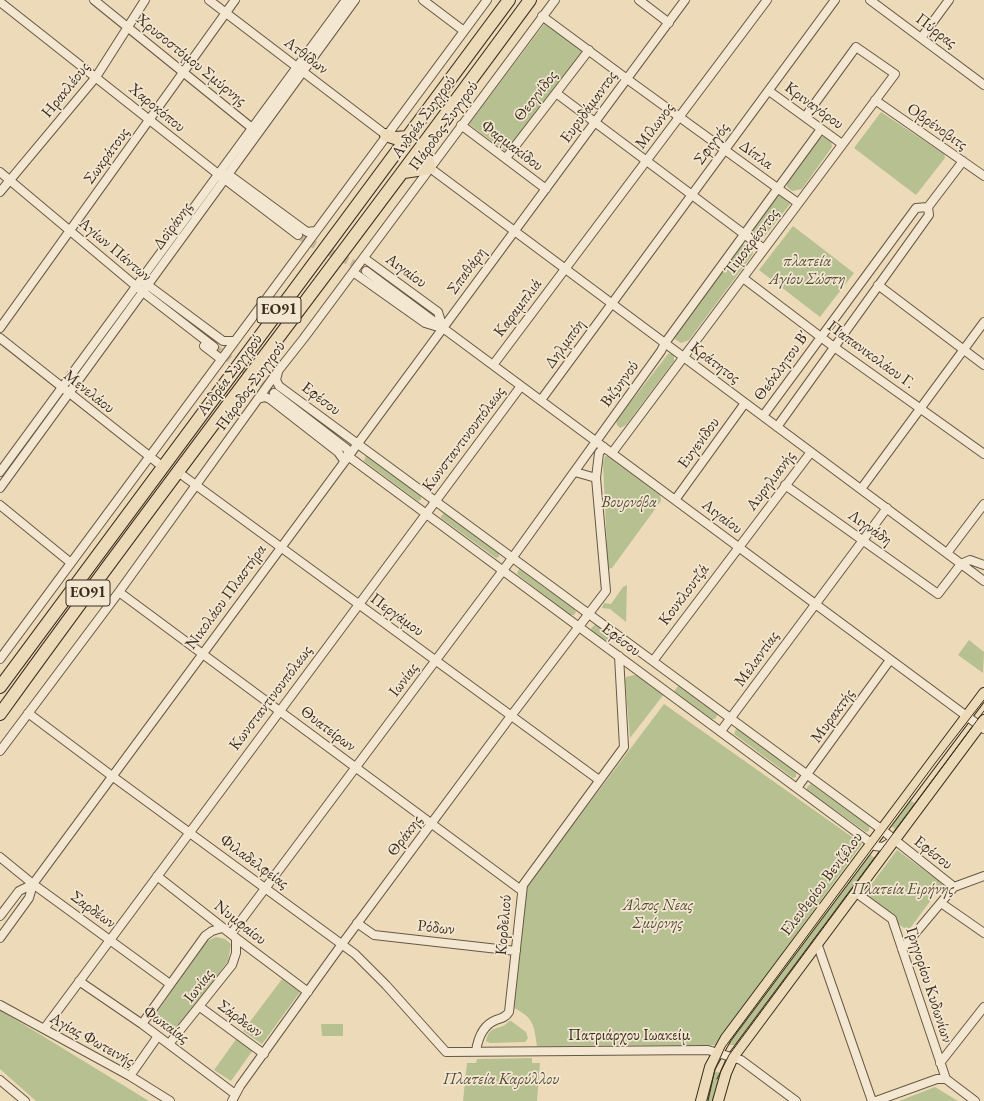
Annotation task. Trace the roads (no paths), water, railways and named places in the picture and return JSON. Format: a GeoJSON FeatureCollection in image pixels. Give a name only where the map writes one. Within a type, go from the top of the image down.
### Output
{"type":"FeatureCollection","features":[{"type":"Feature","properties":{"kind":"highway","name":"Ανδρέα Συγγρού"},"geometry":{"type":"LineString","coordinates":[[0,687],[509,0]]}},
{"type":"Feature","properties":{"kind":"highway","name":"Ανδρέα Συγγρού"},"geometry":{"type":"LineString","coordinates":[[0,714],[178,472],[404,172],[530,0]]}},
{"type":"Feature","properties":{"kind":"highway"},"geometry":{"type":"LineString","coordinates":[[386,135],[395,138],[408,137]]}},
{"type":"Feature","properties":{"kind":"highway"},"geometry":{"type":"LineString","coordinates":[[386,135],[393,142],[396,153]]}},
{"type":"Feature","properties":{"kind":"highway"},"geometry":{"type":"LineString","coordinates":[[404,172],[430,168],[423,146]]}},
{"type":"Feature","properties":{"kind":"main road","name":"Ελευθερίου Βενιζέλου"},"geometry":{"type":"LineString","coordinates":[[701,1101],[710,1067],[717,1052],[881,829],[984,693]]}},
{"type":"Feature","properties":{"kind":"main road","name":"Ελευθερίου Βενιζέλου"},"geometry":{"type":"LineString","coordinates":[[718,1101],[726,1073],[733,1057],[894,840],[983,725]]}},
{"type":"Feature","properties":{"kind":"street","name":"Χρυσοστόμου Σμύρνης"},"geometry":{"type":"LineString","coordinates":[[94,0],[252,128]]}},
{"type":"Feature","properties":{"kind":"street","name":"Ηρακλέους"},"geometry":{"type":"LineString","coordinates":[[0,192],[96,77],[145,0]]}},
{"type":"Feature","properties":{"kind":"street","name":"Ατθίδων"},"geometry":{"type":"LineString","coordinates":[[209,0],[386,135]]}},
{"type":"Feature","properties":{"kind":"street","name":"Σωκράτους"},"geometry":{"type":"LineString","coordinates":[[0,328],[235,0]]}},
{"type":"Feature","properties":{"kind":"street","name":"Δοϊράνης"},"geometry":{"type":"LineString","coordinates":[[0,472],[62,389],[136,285],[223,178],[252,128],[355,0]]}},
{"type":"Feature","properties":{"kind":"street"},"geometry":{"type":"LineString","coordinates":[[423,0],[464,31]]}},
{"type":"Feature","properties":{"kind":"street"},"geometry":{"type":"LineString","coordinates":[[0,659],[148,456],[487,0]]}},
{"type":"Feature","properties":{"kind":"street","name":"Πάροδος Συγγρού"},"geometry":{"type":"LineString","coordinates":[[0,751],[119,592],[278,371],[364,258],[554,0]]}},
{"type":"Feature","properties":{"kind":"street"},"geometry":{"type":"LineString","coordinates":[[639,0],[669,22]]}},
{"type":"Feature","properties":{"kind":"street","name":"Ευρυδάμαντος"},"geometry":{"type":"LineString","coordinates":[[514,231],[685,0]]}},
{"type":"Feature","properties":{"kind":"street","name":"Μίλωνος"},"geometry":{"type":"LineString","coordinates":[[565,269],[767,0]]}},
{"type":"Feature","properties":{"kind":"street","name":"Σφιγγός"},"geometry":{"type":"LineString","coordinates":[[612,304],[835,0]]}},
{"type":"Feature","properties":{"kind":"street","name":"Πύρρας"},"geometry":{"type":"LineString","coordinates":[[870,0],[984,85]]}},
{"type":"Feature","properties":{"kind":"street"},"geometry":{"type":"LineString","coordinates":[[921,38],[949,0]]}},
{"type":"Feature","properties":{"kind":"street","name":"Δοϊράνης"},"geometry":{"type":"LineString","coordinates":[[0,488],[144,291],[300,69],[344,1]]}},
{"type":"Feature","properties":{"kind":"street","name":"Χαροκόπου"},"geometry":{"type":"LineString","coordinates":[[3,4],[223,178],[298,235]]}},
{"type":"Feature","properties":{"kind":"street","name":"Δίπλα"},"geometry":{"type":"LineString","coordinates":[[542,16],[798,203]]}},
{"type":"Feature","properties":{"kind":"street","name":"Τιμοκρέοντος"},"geometry":{"type":"LineString","coordinates":[[684,357],[895,74],[856,47],[805,117]]}},
{"type":"Feature","properties":{"kind":"street","name":"Θεογνίδος"},"geometry":{"type":"LineString","coordinates":[[506,158],[589,50]]}},
{"type":"Feature","properties":{"kind":"street","name":"Κριναγόρου"},"geometry":{"type":"LineString","coordinates":[[769,90],[842,144]]}},
{"type":"Feature","properties":{"kind":"street"},"geometry":{"type":"LineString","coordinates":[[556,93],[691,196],[764,249]]}},
{"type":"Feature","properties":{"kind":"street","name":"Οβρένοβιτς"},"geometry":{"type":"LineString","coordinates":[[875,100],[984,176]]}},
{"type":"Feature","properties":{"kind":"street","name":"Φαρμακίδου"},"geometry":{"type":"LineString","coordinates":[[461,125],[546,189]]}},
{"type":"Feature","properties":{"kind":"street","name":"Τιμοκρέοντος"},"geometry":{"type":"LineString","coordinates":[[665,343],[821,129]]}},
{"type":"Feature","properties":{"kind":"street","name":"Θεόκλητου Β΄"},"geometry":{"type":"LineString","coordinates":[[777,426],[929,215],[928,207],[962,161]]}},
{"type":"Feature","properties":{"kind":"street","name":"Κράτητος"},"geometry":{"type":"LineString","coordinates":[[430,168],[984,581]]}},
{"type":"Feature","properties":{"kind":"street","name":"Αγίων Πάντων"},"geometry":{"type":"LineString","coordinates":[[0,172],[70,232],[214,347]]}},
{"type":"Feature","properties":{"kind":"street","name":"Χαροκόπου"},"geometry":{"type":"LineString","coordinates":[[223,178],[306,232],[315,231]]}},
{"type":"Feature","properties":{"kind":"street","name":"Χαροκόπου"},"geometry":{"type":"LineString","coordinates":[[223,178],[297,241],[302,250]]}},
{"type":"Feature","properties":{"kind":"street","name":"Θεόκλητου Β΄"},"geometry":{"type":"LineString","coordinates":[[763,416],[916,208],[928,207]]}},
{"type":"Feature","properties":{"kind":"street","name":"Σπαθάρη"},"geometry":{"type":"LineString","coordinates":[[443,328],[514,231]]}},
{"type":"Feature","properties":{"kind":"street","name":"Αιγαίου"},"geometry":{"type":"LineString","coordinates":[[364,258],[438,312],[443,328]]}},
{"type":"Feature","properties":{"kind":"street","name":"Καραμπλιά"},"geometry":{"type":"LineString","coordinates":[[493,365],[565,269]]}},
{"type":"Feature","properties":{"kind":"street","name":"Αιγαίου"},"geometry":{"type":"LineString","coordinates":[[366,271],[890,660],[967,716],[983,725]]}},
{"type":"Feature","properties":{"kind":"street","name":"Αιγαίου"},"geometry":{"type":"LineString","coordinates":[[353,272],[425,323],[443,328]]}},
{"type":"Feature","properties":{"kind":"street","name":"Παπανικολάου Γ."},"geometry":{"type":"LineString","coordinates":[[743,278],[920,409],[984,454]]}},
{"type":"Feature","properties":{"kind":"street"},"geometry":{"type":"LineString","coordinates":[[878,285],[984,365]]}},
{"type":"Feature","properties":{"kind":"street","name":"Αγίων Πάντων"},"geometry":{"type":"LineString","coordinates":[[144,291],[223,341],[234,341]]}},
{"type":"Feature","properties":{"kind":"street","name":"Αγίων Πάντων"},"geometry":{"type":"LineString","coordinates":[[144,291],[221,359]]}},
{"type":"Feature","properties":{"kind":"street","name":"Δηλμπόη"},"geometry":{"type":"LineString","coordinates":[[541,400],[612,304]]}},
{"type":"Feature","properties":{"kind":"street"},"geometry":{"type":"LineString","coordinates":[[861,489],[984,322]]}},
{"type":"Feature","properties":{"kind":"street"},"geometry":{"type":"LineString","coordinates":[[258,399],[265,397],[270,399],[338,452],[344,459],[358,444],[443,328]]}},
{"type":"Feature","properties":{"kind":"street","name":"Μενελάου"},"geometry":{"type":"LineString","coordinates":[[0,338],[62,389],[163,467]]}},
{"type":"Feature","properties":{"kind":"street","name":"Βιζυηνού"},"geometry":{"type":"LineString","coordinates":[[596,441],[661,351],[665,343]]}},
{"type":"Feature","properties":{"kind":"street"},"geometry":{"type":"LineString","coordinates":[[612,453],[684,357]]}},
{"type":"Feature","properties":{"kind":"street","name":"Εφέσου"},"geometry":{"type":"LineString","coordinates":[[278,371],[276,380],[279,386],[881,829],[954,887],[941,903]]}},
{"type":"Feature","properties":{"kind":"street","name":"Κωνσταντινουπόλεως"},"geometry":{"type":"LineString","coordinates":[[44,1029],[425,513],[521,386]]}},
{"type":"Feature","properties":{"kind":"street"},"geometry":{"type":"LineString","coordinates":[[274,392],[346,456]]}},
{"type":"Feature","properties":{"kind":"street","name":"Ευγενίδου"},"geometry":{"type":"LineString","coordinates":[[675,500],[745,403]]}},
{"type":"Feature","properties":{"kind":"street","name":"Ιωνίας"},"geometry":{"type":"LineString","coordinates":[[169,1044],[232,965],[236,953],[234,936],[265,888],[513,557],[596,441]]}},
{"type":"Feature","properties":{"kind":"street"},"geometry":{"type":"LineString","coordinates":[[575,472],[596,478],[599,453],[604,447]]}},
{"type":"Feature","properties":{"kind":"street","name":"Αυρηλιανής"},"geometry":{"type":"LineString","coordinates":[[738,547],[811,452]]}},
{"type":"Feature","properties":{"kind":"street","name":"Εφέσου"},"geometry":{"type":"LineString","coordinates":[[346,456],[503,570],[871,843],[883,847],[894,840]]}},
{"type":"Feature","properties":{"kind":"street","name":"Νικολάου Πλαστήρα"},"geometry":{"type":"LineString","coordinates":[[0,938],[29,898],[33,884],[281,547],[346,456]]}},
{"type":"Feature","properties":{"kind":"street","name":"Περγάμου"},"geometry":{"type":"LineString","coordinates":[[178,472],[598,780]]}},
{"type":"Feature","properties":{"kind":"street","name":"Θράκης"},"geometry":{"type":"LineString","coordinates":[[234,1097],[357,923],[511,716],[606,592],[596,478]]}},
{"type":"Feature","properties":{"kind":"street","name":"Λιγνάδη"},"geometry":{"type":"LineString","coordinates":[[785,485],[938,594],[961,564]]}},
{"type":"Feature","properties":{"kind":"street"},"geometry":{"type":"LineString","coordinates":[[947,553],[984,504]]}},
{"type":"Feature","properties":{"kind":"street"},"geometry":{"type":"LineString","coordinates":[[0,505],[71,563]]}},
{"type":"Feature","properties":{"kind":"street","name":"Μελαντίας"},"geometry":{"type":"LineString","coordinates":[[721,731],[887,508]]}},
{"type":"Feature","properties":{"kind":"street","name":"Κουκλουτζά"},"geometry":{"type":"LineString","coordinates":[[653,661],[738,547]]}},
{"type":"Feature","properties":{"kind":"street"},"geometry":{"type":"LineString","coordinates":[[961,564],[970,560],[984,565]]}},
{"type":"Feature","properties":{"kind":"street","name":"Θυατείρων"},"geometry":{"type":"LineString","coordinates":[[119,592],[521,890]]}},
{"type":"Feature","properties":{"kind":"street","name":"Κορδελιού"},"geometry":{"type":"LineString","coordinates":[[476,1051],[479,1038],[486,1026],[507,1016],[509,1012],[521,890],[525,880],[624,747],[619,656]]}},
{"type":"Feature","properties":{"kind":"street","name":"Μυρακτής"},"geometry":{"type":"LineString","coordinates":[[797,788],[890,660]]}},
{"type":"Feature","properties":{"kind":"street","name":"Φιλαδελφείας"},"geometry":{"type":"LineString","coordinates":[[28,713],[355,954],[386,985],[446,1052]]}},
{"type":"Feature","properties":{"kind":"street","name":"Σαρδέων"},"geometry":{"type":"LineString","coordinates":[[0,857],[33,884],[170,984]]}},
{"type":"Feature","properties":{"kind":"street","name":"Νυμφαίου"},"geometry":{"type":"LineString","coordinates":[[157,876],[222,928],[308,992]]}},
{"type":"Feature","properties":{"kind":"street"},"geometry":{"type":"LineString","coordinates":[[954,887],[984,876]]}},
{"type":"Feature","properties":{"kind":"street","name":"Νικολάου Πλαστήρα"},"geometry":{"type":"LineString","coordinates":[[0,916],[19,891],[33,884]]}},
{"type":"Feature","properties":{"kind":"street","name":"Γρηγορίου Κυδωνίων"},"geometry":{"type":"LineString","coordinates":[[855,892],[892,919],[946,1079]]}},
{"type":"Feature","properties":{"kind":"street"},"geometry":{"type":"LineString","coordinates":[[902,949],[941,903],[984,933]]}},
{"type":"Feature","properties":{"kind":"street","name":"Ρόδων"},"geometry":{"type":"LineString","coordinates":[[357,923],[374,935],[516,951]]}},
{"type":"Feature","properties":{"kind":"street","name":"Ιωνίας"},"geometry":{"type":"LineString","coordinates":[[142,1024],[205,936],[212,931],[222,928]]}},
{"type":"Feature","properties":{"kind":"street"},"geometry":{"type":"LineString","coordinates":[[817,943],[872,1101]]}},
{"type":"Feature","properties":{"kind":"street","name":"Φωκαίας"},"geometry":{"type":"LineString","coordinates":[[79,981],[169,1044],[234,1097]]}},
{"type":"Feature","properties":{"kind":"street","name":"Αγίας Φωτεινής"},"geometry":{"type":"LineString","coordinates":[[0,1005],[130,1076],[170,1101]]}},
{"type":"Feature","properties":{"kind":"street","name":"Σάρδεων"},"geometry":{"type":"LineString","coordinates":[[200,1007],[264,1054]]}},
{"type":"Feature","properties":{"kind":"street"},"geometry":{"type":"LineString","coordinates":[[940,1063],[984,1007]]}},
{"type":"Feature","properties":{"kind":"street"},"geometry":{"type":"LineString","coordinates":[[130,1076],[158,1036]]}},
{"type":"Feature","properties":{"kind":"street","name":"Πατριάρχου Ιωακείμ"},"geometry":{"type":"LineString","coordinates":[[446,1052],[673,1049],[717,1052],[733,1057],[754,1068],[796,1101]]}},
{"type":"Feature","properties":{"kind":"street"},"geometry":{"type":"LineString","coordinates":[[876,1101],[938,1079],[946,1079],[975,1101]]}},
{"type":"Feature","properties":{"kind":"street"},"geometry":{"type":"LineString","coordinates":[[1,1083],[25,1101]]}},
{"type":"Feature","properties":{"kind":"tunnel"},"geometry":{"type":"LineString","coordinates":[[298,235],[314,245],[349,261],[366,271]]}},
{"type":"Feature","properties":{"kind":"tunnel"},"geometry":{"type":"LineString","coordinates":[[214,347],[272,391]]}},
{"type":"Feature","properties":{"kind":"tram line"},"geometry":{"type":"LineString","coordinates":[[708,1101],[715,1069],[725,1047],[936,762],[984,700]]}},
{"type":"Feature","properties":{"kind":"tram line"},"geometry":{"type":"LineString","coordinates":[[717,1079],[729,1055],[984,711]]}},
{"type":"Feature","properties":{"kind":"park label","name":"πλατεία Αγίου Σώστη"},"geometry":{"type":"Point","coordinates":[807,271]}},
{"type":"Feature","properties":{"kind":"park label","name":"Βουρνόβα"},"geometry":{"type":"Point","coordinates":[629,503]}},
{"type":"Feature","properties":{"kind":"park label","name":"Πλατεία Ειρήνης"},"geometry":{"type":"Point","coordinates":[903,890]}},
{"type":"Feature","properties":{"kind":"park label","name":"Άλσος Νεας Σμύρνης"},"geometry":{"type":"Point","coordinates":[658,915]}},
{"type":"Feature","properties":{"kind":"park label","name":"Πλατεία Καρύλλου"},"geometry":{"type":"Point","coordinates":[501,1080]}}]}
